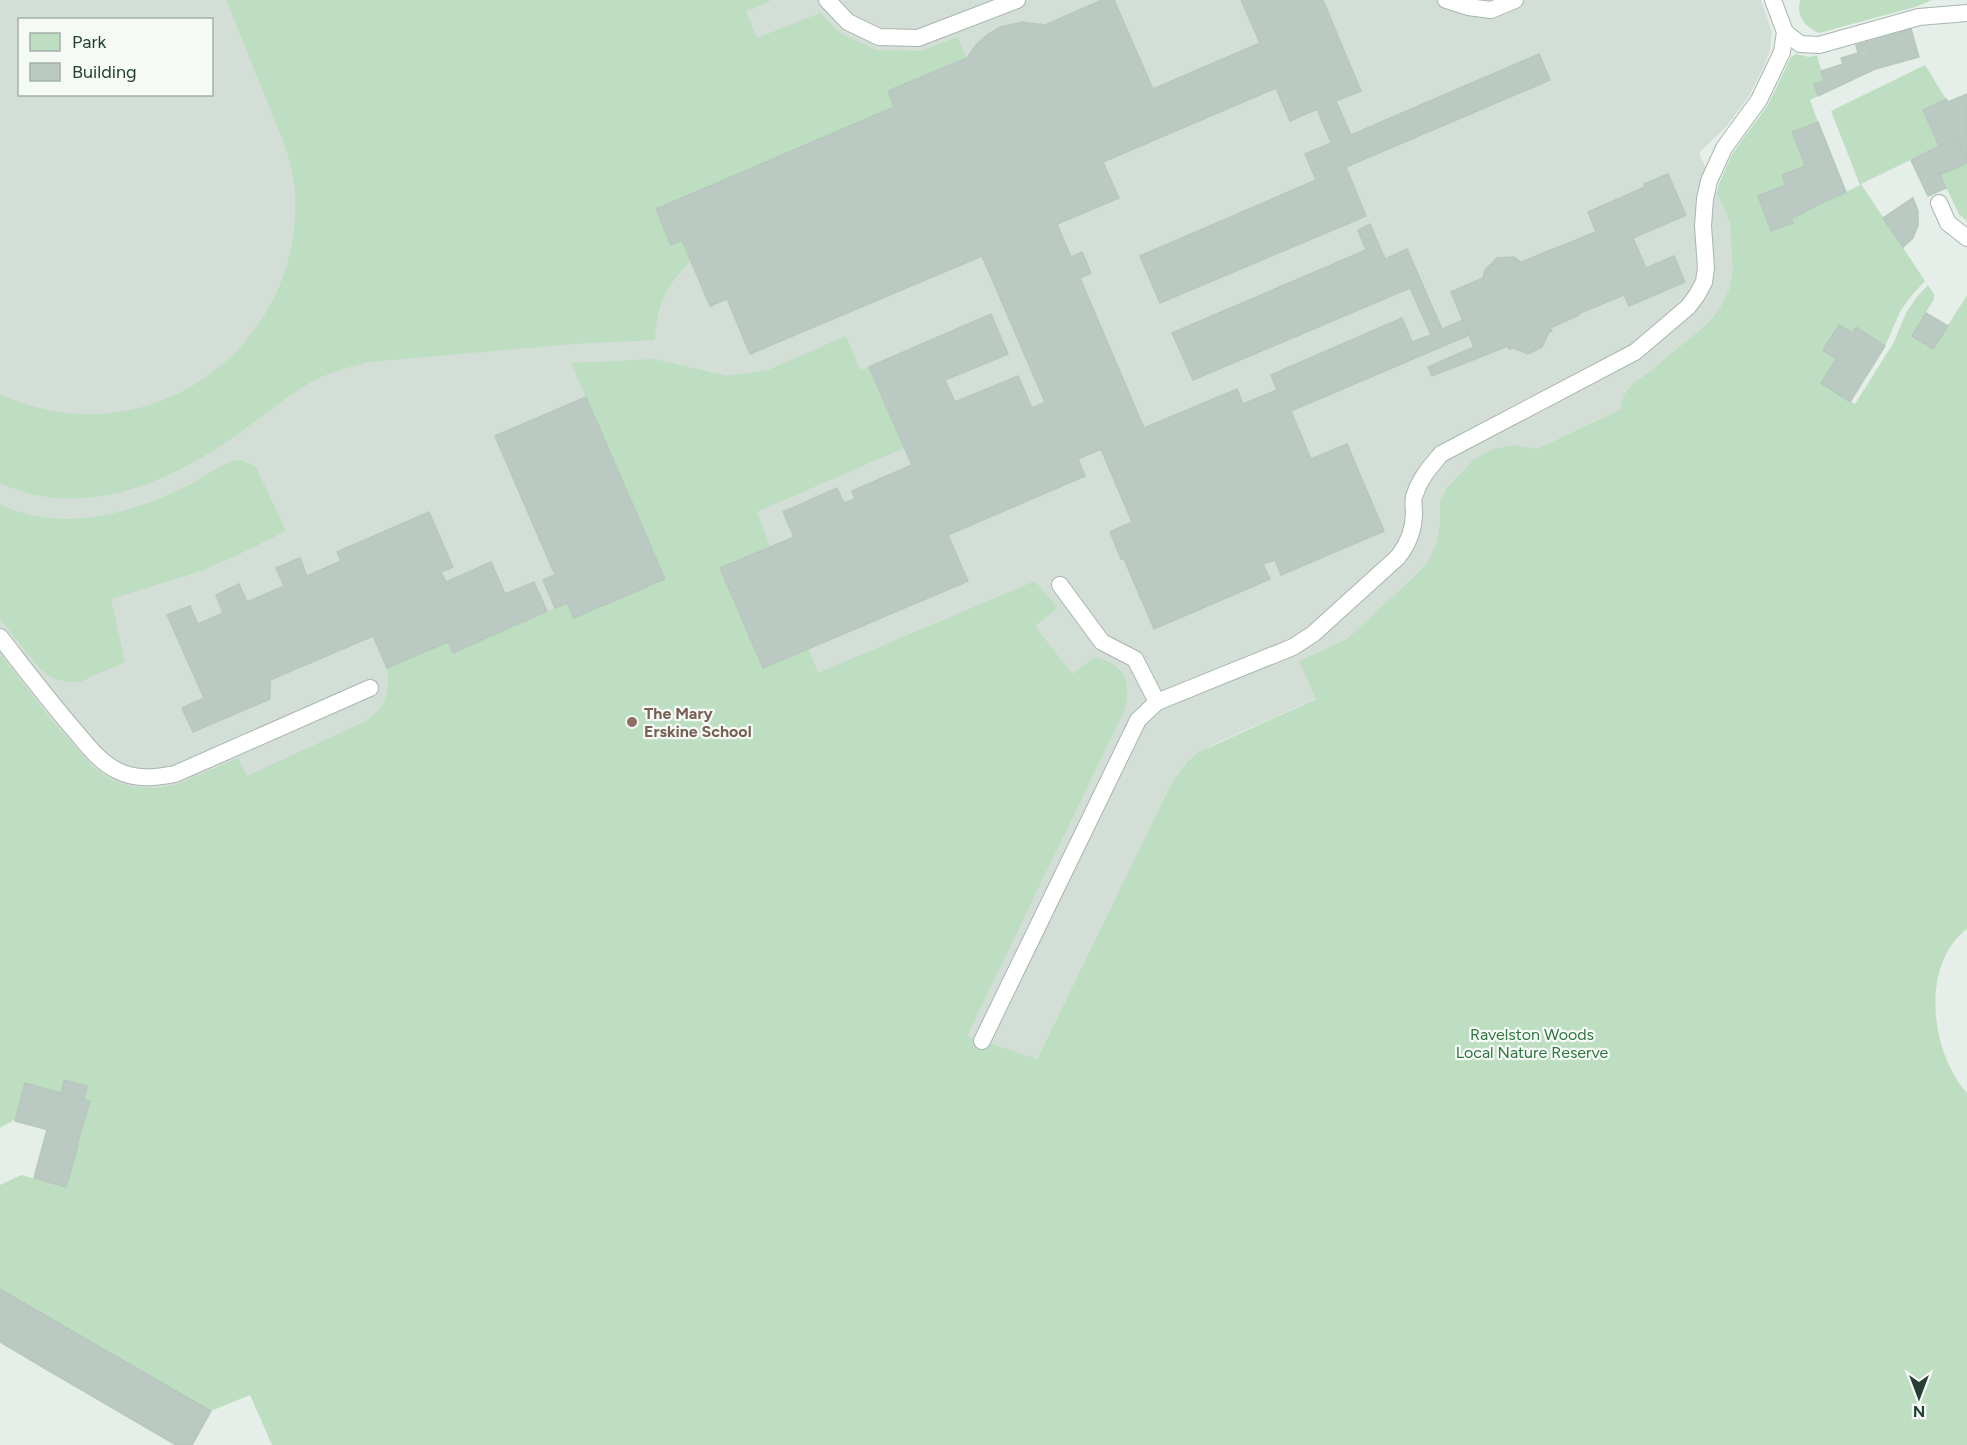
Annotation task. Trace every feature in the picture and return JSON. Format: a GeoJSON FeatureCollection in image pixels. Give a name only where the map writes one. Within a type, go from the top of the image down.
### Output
{"type":"FeatureCollection","features":[{"type":"Feature","properties":{"kind":"lane"},"geometry":{"type":"LineString","coordinates":[[827,0],[848,22],[879,37],[918,38],[1017,0]]}},
{"type":"Feature","properties":{"kind":"lane"},"geometry":{"type":"LineString","coordinates":[[1446,0],[1468,7],[1491,10],[1515,0]]}},
{"type":"Feature","properties":{"kind":"lane"},"geometry":{"type":"LineString","coordinates":[[982,1041],[1138,720],[1157,702],[1293,647],[1313,634],[1382,572],[1407,546],[1414,521],[1413,496],[1425,473],[1441,454],[1635,352],[1688,307],[1704,282],[1706,268],[1703,226],[1709,181],[1724,148],[1759,100],[1782,52],[1785,32],[1773,0]]}},
{"type":"Feature","properties":{"kind":"lane"},"geometry":{"type":"LineString","coordinates":[[1785,32],[1800,44],[1819,45],[1919,16],[1967,13]]}},
{"type":"Feature","properties":{"kind":"lane"},"geometry":{"type":"LineString","coordinates":[[1939,203],[1948,223],[1967,238]]}},
{"type":"Feature","properties":{"kind":"lane"},"geometry":{"type":"LineString","coordinates":[[1060,585],[1102,642],[1135,659],[1157,702]]}},
{"type":"Feature","properties":{"kind":"lane"},"geometry":{"type":"LineString","coordinates":[[0,637],[59,712],[100,759],[116,770],[135,777],[155,778],[175,774],[370,688]]}},
{"type":"Feature","properties":{"kind":"shaded area","name":"The Mary Erskine School"},"geometry":{"type":"Polygon","coordinates":[[[0,0],[1761,0],[1772,31],[1770,50],[1764,66],[1750,94],[1727,126],[1699,153],[1740,243],[1744,341],[1438,644],[1212,745],[1188,761],[1171,784],[1037,1059],[0,879],[0,0]]]}},
{"type":"Feature","properties":{"kind":"green space"},"geometry":{"type":"Polygon","coordinates":[[[226,0],[772,0],[746,11],[757,38],[820,13],[840,33],[876,50],[920,51],[958,37],[966,58],[888,91],[894,107],[656,209],[671,244],[682,240],[691,261],[675,279],[664,297],[660,306],[655,340],[572,344],[369,362],[333,372],[313,381],[219,447],[194,462],[140,486],[113,494],[85,498],[57,498],[28,493],[0,483],[0,394],[54,411],[108,413],[159,402],[205,378],[244,343],[273,300],[291,249],[294,180],[281,135],[226,0]]]}},
{"type":"Feature","properties":{"kind":"green space"},"geometry":{"type":"Polygon","coordinates":[[[1800,0],[1932,0],[1915,7],[1819,33],[1803,20],[1799,11],[1800,0]]]}},
{"type":"Feature","properties":{"kind":"green space","name":"Ravelston Woods Local Nature Reserve"},"geometry":{"type":"Polygon","coordinates":[[[1796,54],[1809,57],[1817,55],[1824,81],[1815,84],[1818,96],[1810,100],[1818,122],[1792,132],[1805,166],[1782,175],[1786,185],[1758,197],[1772,231],[1793,222],[1791,219],[1860,185],[1831,111],[1925,65],[1946,99],[1923,110],[1939,146],[1861,184],[1925,281],[1901,310],[1885,346],[1856,327],[1853,333],[1839,325],[1823,350],[1836,359],[1821,383],[1855,404],[1894,342],[1906,313],[1928,285],[1934,294],[1934,299],[1912,336],[1933,349],[1967,295],[1967,929],[1952,944],[1942,964],[1937,985],[1936,1009],[1938,1032],[1945,1055],[1954,1076],[1967,1093],[1967,1445],[272,1445],[250,1395],[211,1411],[0,1289],[0,1185],[21,1175],[66,1187],[90,1101],[84,1099],[87,1086],[65,1080],[61,1093],[0,1128],[0,654],[51,719],[93,767],[112,780],[133,787],[156,788],[178,784],[238,758],[247,776],[366,721],[378,710],[385,698],[388,685],[387,668],[448,642],[453,652],[567,603],[574,618],[665,579],[571,363],[654,359],[728,376],[768,370],[846,336],[860,370],[869,367],[904,448],[757,512],[818,673],[1035,581],[1058,608],[1035,626],[1072,674],[1095,657],[1119,669],[1126,683],[1125,709],[967,1036],[1037,1059],[1171,784],[1188,761],[1199,752],[1316,699],[1299,661],[1346,640],[1417,574],[1429,560],[1437,541],[1440,502],[1447,488],[1474,459],[1493,449],[1515,445],[1537,449],[1620,410],[1624,395],[1633,383],[1706,325],[1719,310],[1729,290],[1733,270],[1730,222],[1717,193],[1719,184],[1732,154],[1768,105],[1791,57],[1796,54]]]}},
{"type":"Feature","properties":{"kind":"green space"},"geometry":{"type":"Polygon","coordinates":[[[1967,163],[1967,221],[1959,214],[1940,175],[1967,163]]]}},
{"type":"Feature","properties":{"kind":"green space"},"geometry":{"type":"Polygon","coordinates":[[[241,460],[256,467],[286,531],[201,571],[111,599],[125,662],[80,682],[54,679],[40,669],[0,619],[0,504],[23,513],[47,518],[95,517],[142,505],[193,483],[227,463],[241,460]]]}},
{"type":"Feature","properties":{"kind":"building"},"geometry":{"type":"Polygon","coordinates":[[[1102,0],[1114,0],[1153,89],[1260,43],[1241,0],[1323,0],[1361,91],[1336,101],[1351,135],[1539,54],[1550,80],[1346,167],[1366,216],[1160,303],[1140,256],[1316,180],[1305,154],[1331,143],[1317,109],[1290,121],[1276,88],[1103,162],[1119,198],[1057,224],[1071,257],[1082,252],[1091,273],[1080,278],[1144,428],[1237,389],[1243,404],[1277,390],[1271,375],[1402,318],[1412,342],[1431,335],[1410,288],[1193,380],[1172,333],[1366,250],[1358,230],[1370,224],[1385,259],[1407,249],[1442,329],[1463,320],[1469,335],[1291,411],[1311,459],[1347,444],[1384,531],[1281,575],[1275,560],[1263,564],[1270,579],[1154,629],[1110,532],[1132,522],[1101,449],[1078,459],[1085,476],[948,535],[968,581],[763,668],[720,568],[794,537],[783,512],[837,488],[844,503],[855,499],[852,491],[912,465],[869,367],[991,314],[1008,354],[945,380],[955,402],[1018,376],[1032,408],[1045,402],[982,256],[750,354],[727,299],[710,306],[682,240],[671,245],[656,209],[894,107],[888,91],[967,58],[976,45],[1000,27],[1022,22],[1045,25],[1102,0]]]}},
{"type":"Feature","properties":{"kind":"building"},"geometry":{"type":"Polygon","coordinates":[[[1911,29],[1919,57],[1875,69],[1867,42],[1911,29]]]}},
{"type":"Feature","properties":{"kind":"building"},"geometry":{"type":"Polygon","coordinates":[[[1867,42],[1875,69],[1818,96],[1814,84],[1824,81],[1821,71],[1843,64],[1841,58],[1858,53],[1856,45],[1867,42]]]}},
{"type":"Feature","properties":{"kind":"building"},"geometry":{"type":"Polygon","coordinates":[[[1967,94],[1967,160],[1957,137],[1939,146],[1923,110],[1946,99],[1948,102],[1967,94]]]}},
{"type":"Feature","properties":{"kind":"building"},"geometry":{"type":"Polygon","coordinates":[[[1818,122],[1846,192],[1820,204],[1792,132],[1818,122]]]}},
{"type":"Feature","properties":{"kind":"building"},"geometry":{"type":"Polygon","coordinates":[[[1957,137],[1967,163],[1940,175],[1946,188],[1928,196],[1911,160],[1957,137]]]}},
{"type":"Feature","properties":{"kind":"building"},"geometry":{"type":"Polygon","coordinates":[[[1805,166],[1820,204],[1791,219],[1793,223],[1771,231],[1758,196],[1786,185],[1782,175],[1805,166]]]}},
{"type":"Feature","properties":{"kind":"building"},"geometry":{"type":"Polygon","coordinates":[[[1668,174],[1686,215],[1633,238],[1646,268],[1674,256],[1685,282],[1629,306],[1624,295],[1578,314],[1550,328],[1552,331],[1549,332],[1542,347],[1528,354],[1513,348],[1509,349],[1508,346],[1432,376],[1428,367],[1474,347],[1451,292],[1483,278],[1485,270],[1497,258],[1514,257],[1521,262],[1596,232],[1588,212],[1645,187],[1644,184],[1668,174]]]}},
{"type":"Feature","properties":{"kind":"building"},"geometry":{"type":"Polygon","coordinates":[[[1913,198],[1918,211],[1918,225],[1913,238],[1903,247],[1883,218],[1913,198]]]}},
{"type":"Feature","properties":{"kind":"building"},"geometry":{"type":"Polygon","coordinates":[[[1926,313],[1948,326],[1933,349],[1912,336],[1926,313]]]}},
{"type":"Feature","properties":{"kind":"building"},"geometry":{"type":"Polygon","coordinates":[[[1839,325],[1853,333],[1856,327],[1885,346],[1850,402],[1821,383],[1836,359],[1823,350],[1839,325]]]}},
{"type":"Feature","properties":{"kind":"building"},"geometry":{"type":"Polygon","coordinates":[[[586,397],[665,579],[574,618],[567,603],[555,608],[543,580],[555,575],[495,436],[586,397]]]}},
{"type":"Feature","properties":{"kind":"building"},"geometry":{"type":"Polygon","coordinates":[[[429,512],[453,567],[441,572],[446,582],[491,562],[505,594],[534,582],[547,611],[453,653],[448,642],[387,668],[373,636],[270,680],[270,699],[193,732],[182,708],[204,698],[167,615],[190,606],[198,624],[223,613],[216,595],[239,584],[247,602],[284,586],[276,568],[300,558],[307,576],[341,561],[337,552],[429,512]]]}},
{"type":"Feature","properties":{"kind":"building"},"geometry":{"type":"Polygon","coordinates":[[[64,1080],[87,1086],[84,1099],[61,1093],[64,1080]]]}},
{"type":"Feature","properties":{"kind":"building"},"geometry":{"type":"Polygon","coordinates":[[[25,1083],[90,1101],[79,1138],[15,1121],[25,1083]]]}},
{"type":"Feature","properties":{"kind":"building"},"geometry":{"type":"Polygon","coordinates":[[[47,1130],[79,1138],[75,1157],[42,1148],[47,1130]]]}},
{"type":"Feature","properties":{"kind":"building"},"geometry":{"type":"Polygon","coordinates":[[[42,1148],[75,1157],[66,1187],[34,1178],[42,1148]]]}},
{"type":"Feature","properties":{"kind":"building"},"geometry":{"type":"Polygon","coordinates":[[[0,1289],[67,1328],[44,1368],[0,1342],[0,1289]]]}},
{"type":"Feature","properties":{"kind":"building"},"geometry":{"type":"Polygon","coordinates":[[[67,1328],[211,1411],[192,1445],[176,1445],[44,1368],[67,1328]]]}},
{"type":"Feature","properties":{"kind":"place","name":"The Mary Erskine School"},"geometry":{"type":"Point","coordinates":[632,722]}}]}
